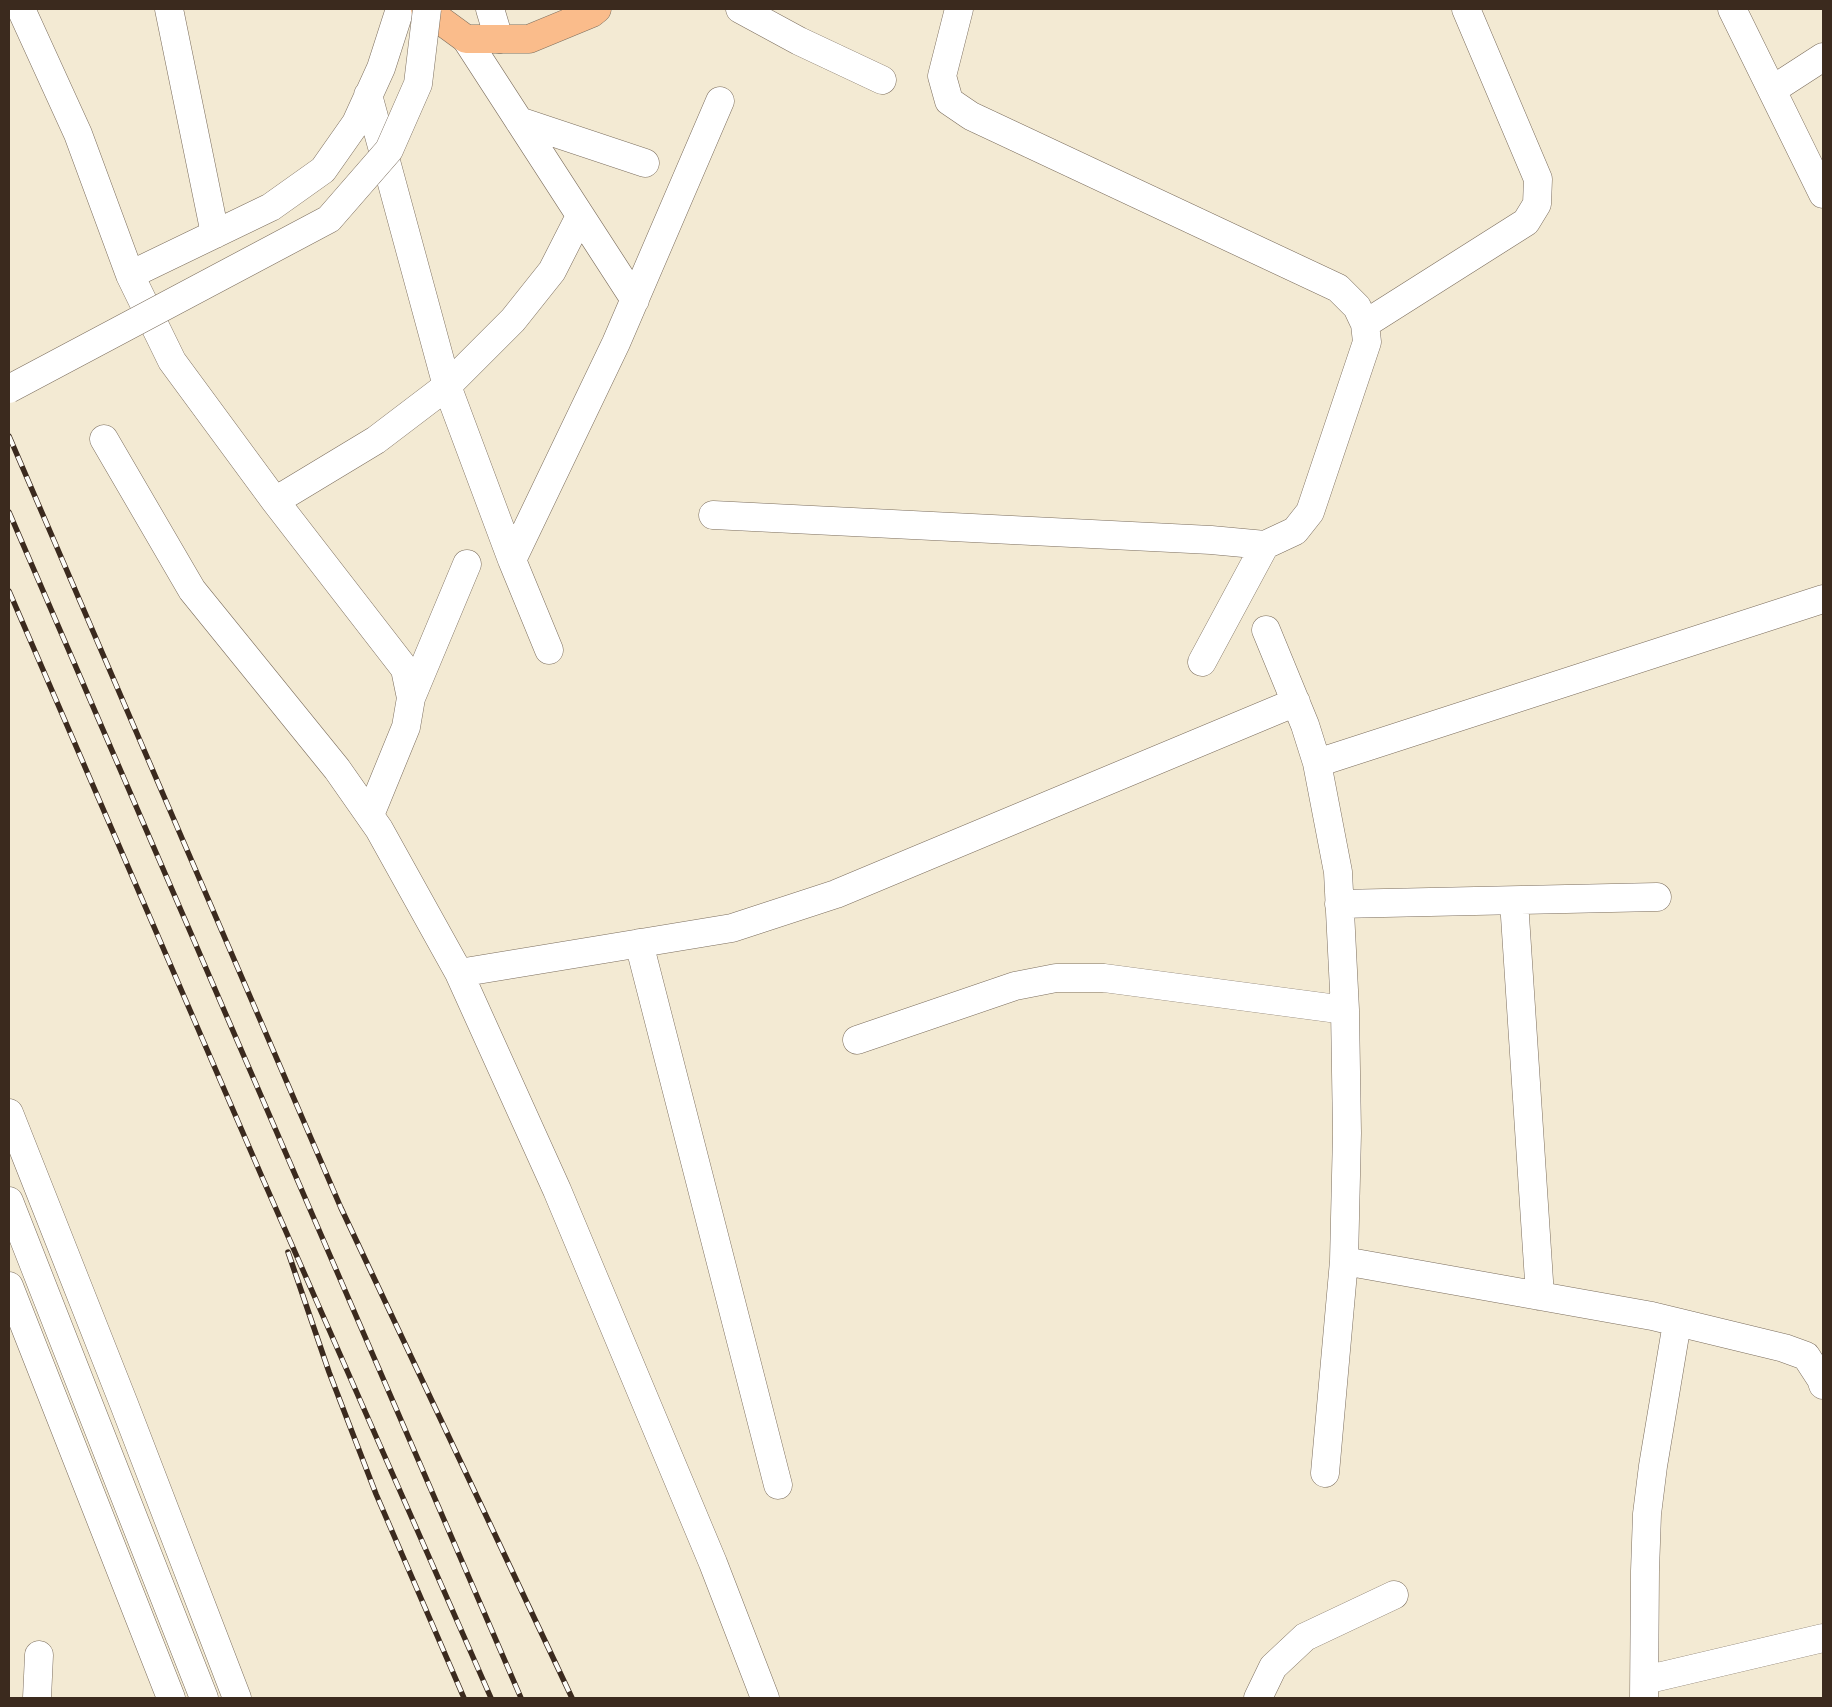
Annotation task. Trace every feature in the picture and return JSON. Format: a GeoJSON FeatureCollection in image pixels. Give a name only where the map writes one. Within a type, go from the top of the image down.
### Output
{"type":"FeatureCollection","features":[{"type":"Feature","properties":{"kind":"main road"},"geometry":{"type":"LineString","coordinates":[[426,9],[466,39],[530,38],[592,13],[597,9]]}},
{"type":"Feature","properties":{"kind":"street"},"geometry":{"type":"LineString","coordinates":[[21,9],[78,134],[130,275],[172,360],[275,501],[405,669],[411,698]]}},
{"type":"Feature","properties":{"kind":"street"},"geometry":{"type":"LineString","coordinates":[[169,9],[215,234]]}},
{"type":"Feature","properties":{"kind":"street"},"geometry":{"type":"LineString","coordinates":[[130,275],[271,208],[323,170],[356,122],[381,68],[400,9]]}},
{"type":"Feature","properties":{"kind":"street"},"geometry":{"type":"LineString","coordinates":[[9,389],[329,219],[389,150],[418,84],[426,9]]}},
{"type":"Feature","properties":{"kind":"street"},"geometry":{"type":"LineString","coordinates":[[490,9],[499,39]]}},
{"type":"Feature","properties":{"kind":"street"},"geometry":{"type":"LineString","coordinates":[[740,9],[799,41],[882,80]]}},
{"type":"Feature","properties":{"kind":"street"},"geometry":{"type":"LineString","coordinates":[[712,515],[1211,540],[1264,545],[1295,531],[1310,512],[1367,342],[1365,324],[1357,307],[1338,288],[971,116],[949,101],[942,76],[959,9]]}},
{"type":"Feature","properties":{"kind":"street"},"geometry":{"type":"LineString","coordinates":[[1365,324],[1526,222],[1537,204],[1538,179],[1466,9]]}},
{"type":"Feature","properties":{"kind":"street"},"geometry":{"type":"LineString","coordinates":[[1732,9],[1823,194]]}},
{"type":"Feature","properties":{"kind":"street"},"geometry":{"type":"LineString","coordinates":[[466,39],[635,300]]}},
{"type":"Feature","properties":{"kind":"street"},"geometry":{"type":"LineString","coordinates":[[1772,90],[1823,58]]}},
{"type":"Feature","properties":{"kind":"street"},"geometry":{"type":"LineString","coordinates":[[368,95],[447,386],[548,650]]}},
{"type":"Feature","properties":{"kind":"street"},"geometry":{"type":"LineString","coordinates":[[512,560],[616,344],[720,101]]}},
{"type":"Feature","properties":{"kind":"street"},"geometry":{"type":"LineString","coordinates":[[519,121],[645,163]]}},
{"type":"Feature","properties":{"kind":"street"},"geometry":{"type":"LineString","coordinates":[[275,501],[376,440],[447,386],[513,320],[552,271],[580,216]]}},
{"type":"Feature","properties":{"kind":"street"},"geometry":{"type":"LineString","coordinates":[[104,439],[192,590],[337,769],[370,815],[459,973],[557,1190],[710,1554],[765,1698]]}},
{"type":"Feature","properties":{"kind":"street"},"geometry":{"type":"LineString","coordinates":[[1202,662],[1264,545]]}},
{"type":"Feature","properties":{"kind":"street"},"geometry":{"type":"LineString","coordinates":[[370,815],[406,727],[411,698],[467,564]]}},
{"type":"Feature","properties":{"kind":"street"},"geometry":{"type":"LineString","coordinates":[[1317,763],[1823,599]]}},
{"type":"Feature","properties":{"kind":"street"},"geometry":{"type":"LineString","coordinates":[[1266,630],[1306,725],[1317,763],[1338,872],[1345,1010],[1347,1134],[1344,1261],[1325,1473]]}},
{"type":"Feature","properties":{"kind":"street"},"geometry":{"type":"LineString","coordinates":[[459,973],[732,928],[836,894],[1296,702]]}},
{"type":"Feature","properties":{"kind":"street"},"geometry":{"type":"LineString","coordinates":[[1339,904],[1657,897]]}},
{"type":"Feature","properties":{"kind":"street"},"geometry":{"type":"LineString","coordinates":[[1514,901],[1540,1296]]}},
{"type":"Feature","properties":{"kind":"street"},"geometry":{"type":"LineString","coordinates":[[639,943],[778,1485]]}},
{"type":"Feature","properties":{"kind":"street"},"geometry":{"type":"LineString","coordinates":[[857,1040],[1015,986],[1056,978],[1104,978],[1345,1010]]}},
{"type":"Feature","properties":{"kind":"street"},"geometry":{"type":"LineString","coordinates":[[9,1113],[237,1698]]}},
{"type":"Feature","properties":{"kind":"street"},"geometry":{"type":"LineString","coordinates":[[9,1201],[204,1698]]}},
{"type":"Feature","properties":{"kind":"street"},"geometry":{"type":"LineString","coordinates":[[1344,1261],[1652,1316],[1784,1348],[1806,1356],[1822,1381]]}},
{"type":"Feature","properties":{"kind":"street"},"geometry":{"type":"LineString","coordinates":[[9,1286],[171,1698]]}},
{"type":"Feature","properties":{"kind":"street"},"geometry":{"type":"LineString","coordinates":[[1678,1323],[1653,1466],[1648,1514],[1645,1571],[1644,1689],[1823,1638]]}},
{"type":"Feature","properties":{"kind":"street"},"geometry":{"type":"LineString","coordinates":[[1258,1698],[1273,1667],[1306,1637],[1394,1595]]}},
{"type":"Feature","properties":{"kind":"street"},"geometry":{"type":"LineString","coordinates":[[37,1698],[39,1655]]}},
{"type":"Feature","properties":{"kind":"railway"},"geometry":{"type":"LineString","coordinates":[[9,436],[341,1208],[572,1698]]}},
{"type":"Feature","properties":{"kind":"railway"},"geometry":{"type":"LineString","coordinates":[[9,512],[521,1698]]}},
{"type":"Feature","properties":{"kind":"railway"},"geometry":{"type":"LineString","coordinates":[[9,591],[262,1177],[491,1698]]}},
{"type":"Feature","properties":{"kind":"railway"},"geometry":{"type":"LineString","coordinates":[[288,1252],[329,1372],[376,1494],[464,1698]]}}]}
